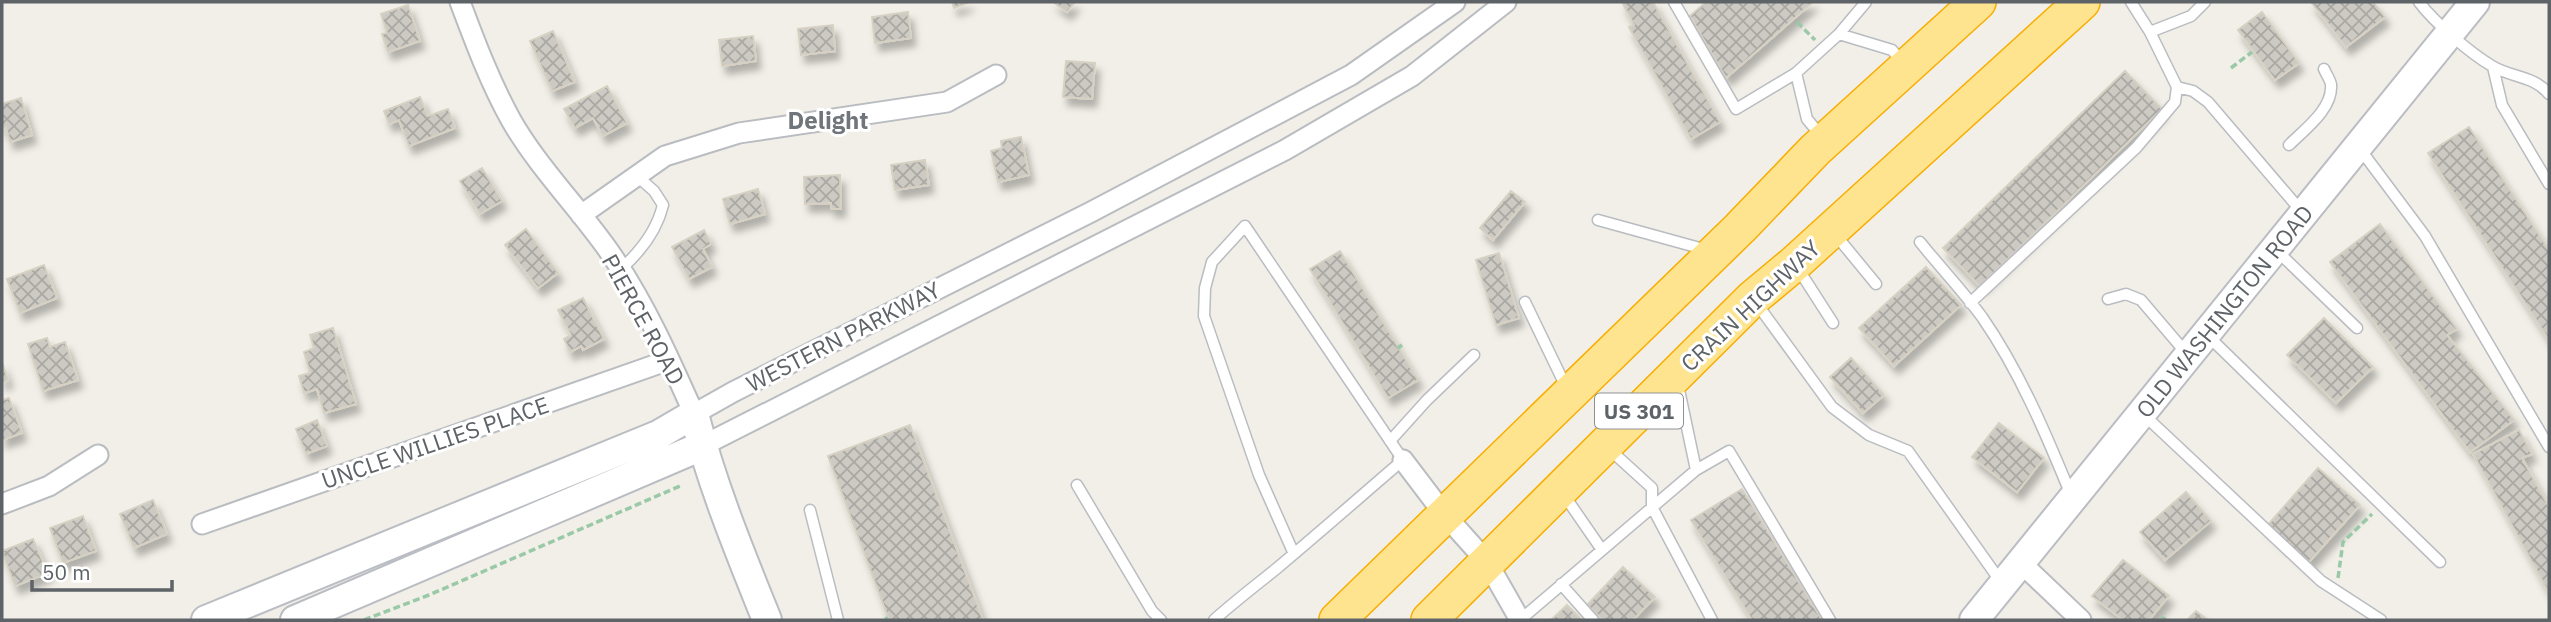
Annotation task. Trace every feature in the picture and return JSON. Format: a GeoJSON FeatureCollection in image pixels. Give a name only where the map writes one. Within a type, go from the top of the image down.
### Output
{"type":"FeatureCollection","features":[{"type":"Feature","properties":{"kind":"highway","name":"US 301"},"geometry":{"type":"LineString","coordinates":[[1337,620],[1714,253],[1825,141],[1978,2]]}},
{"type":"Feature","properties":{"kind":"highway","name":"CRAIN HIGHWAY"},"geometry":{"type":"LineString","coordinates":[[1434,618],[1604,444],[1753,298],[1832,230],[2082,2]]}},
{"type":"Feature","properties":{"kind":"main road","name":"OLD WASHINGTON ROAD"},"geometry":{"type":"LineString","coordinates":[[1973,620],[2474,2]]}},
{"type":"Feature","properties":{"kind":"main road","name":"PIERCE ROAD"},"geometry":{"type":"LineString","coordinates":[[694,414],[702,446],[737,545],[767,620]]}},
{"type":"Feature","properties":{"kind":"main road","name":"WESTERN PARKWAY"},"geometry":{"type":"LineString","coordinates":[[206,620],[658,435],[694,414]]}},
{"type":"Feature","properties":{"kind":"main road","name":"WESTERN PARKWAY"},"geometry":{"type":"LineString","coordinates":[[295,620],[702,446]]}},
{"type":"Feature","properties":{"kind":"street","name":"PIERCE ROAD"},"geometry":{"type":"LineString","coordinates":[[460,2],[478,50],[512,120],[621,269],[694,414]]}},
{"type":"Feature","properties":{"kind":"street","name":"WESTERN PARKWAY"},"geometry":{"type":"LineString","coordinates":[[694,414],[1091,212],[1340,81],[1455,2]]}},
{"type":"Feature","properties":{"kind":"street","name":"WESTERN PARKWAY"},"geometry":{"type":"LineString","coordinates":[[702,446],[1285,150],[1412,76],[1506,2]]}},
{"type":"Feature","properties":{"kind":"street"},"geometry":{"type":"LineString","coordinates":[[581,215],[665,156],[739,133],[947,102],[996,75]]}},
{"type":"Feature","properties":{"kind":"street","name":"UNCLE WILLIES PLACE"},"geometry":{"type":"LineString","coordinates":[[202,524],[669,360]]}},
{"type":"Feature","properties":{"kind":"street"},"geometry":{"type":"LineString","coordinates":[[2,504],[49,486],[98,455]]}},
{"type":"Feature","properties":{"kind":"street"},"geometry":{"type":"LineString","coordinates":[[1403,460],[1444,514],[1487,562],[1520,620]]}},
{"type":"Feature","properties":{"kind":"street"},"geometry":{"type":"LineString","coordinates":[[2020,562],[2081,620]]}},
{"type":"Feature","properties":{"kind":"lane"},"geometry":{"type":"LineString","coordinates":[[1674,2],[1736,109],[1796,73],[1839,34],[1866,2]]}},
{"type":"Feature","properties":{"kind":"lane"},"geometry":{"type":"LineString","coordinates":[[1970,303],[2136,148],[2175,102],[2177,87],[2150,32],[2131,2]]}},
{"type":"Feature","properties":{"kind":"lane"},"geometry":{"type":"LineString","coordinates":[[2150,32],[2191,16],[2205,2]]}},
{"type":"Feature","properties":{"kind":"lane"},"geometry":{"type":"LineString","coordinates":[[2419,2],[2450,32],[2493,66],[2540,83],[2549,94]]}},
{"type":"Feature","properties":{"kind":"lane"},"geometry":{"type":"LineString","coordinates":[[1839,34],[1892,50],[1907,67]]}},
{"type":"Feature","properties":{"kind":"lane"},"geometry":{"type":"LineString","coordinates":[[2493,66],[2502,105],[2549,184]]}},
{"type":"Feature","properties":{"kind":"lane"},"geometry":{"type":"LineString","coordinates":[[2289,145],[2327,104],[2331,85],[2324,69]]}},
{"type":"Feature","properties":{"kind":"lane"},"geometry":{"type":"LineString","coordinates":[[1796,73],[1807,118],[1825,141]]}},
{"type":"Feature","properties":{"kind":"lane"},"geometry":{"type":"LineString","coordinates":[[2177,87],[2193,91],[2208,102],[2303,213]]}},
{"type":"Feature","properties":{"kind":"lane"},"geometry":{"type":"LineString","coordinates":[[2357,145],[2425,236],[2549,447]]}},
{"type":"Feature","properties":{"kind":"lane"},"geometry":{"type":"LineString","coordinates":[[621,269],[639,252],[660,219],[663,205],[654,191],[637,176]]}},
{"type":"Feature","properties":{"kind":"lane"},"geometry":{"type":"LineString","coordinates":[[1598,220],[1649,232],[1714,253]]}},
{"type":"Feature","properties":{"kind":"lane"},"geometry":{"type":"LineString","coordinates":[[1214,620],[1294,554],[1403,460],[1245,226],[1212,262],[1205,288],[1204,316],[1259,475],[1294,554]]}},
{"type":"Feature","properties":{"kind":"lane"},"geometry":{"type":"LineString","coordinates":[[1832,230],[1876,284]]}},
{"type":"Feature","properties":{"kind":"lane"},"geometry":{"type":"LineString","coordinates":[[1920,242],[1981,316],[2012,367],[2053,450],[2072,498]]}},
{"type":"Feature","properties":{"kind":"lane"},"geometry":{"type":"LineString","coordinates":[[2274,248],[2357,328]]}},
{"type":"Feature","properties":{"kind":"lane"},"geometry":{"type":"LineString","coordinates":[[1795,263],[1833,323]]}},
{"type":"Feature","properties":{"kind":"lane"},"geometry":{"type":"LineString","coordinates":[[2108,299],[2126,294],[2141,300],[2197,344],[2440,562]]}},
{"type":"Feature","properties":{"kind":"lane"},"geometry":{"type":"LineString","coordinates":[[1753,298],[1832,408],[1869,435],[1908,451],[2003,584]]}},
{"type":"Feature","properties":{"kind":"lane"},"geometry":{"type":"LineString","coordinates":[[1525,302],[1569,393]]}},
{"type":"Feature","properties":{"kind":"lane"},"geometry":{"type":"LineString","coordinates":[[1390,441],[1427,400],[1474,355]]}},
{"type":"Feature","properties":{"kind":"lane"},"geometry":{"type":"LineString","coordinates":[[1675,374],[1696,470]]}},
{"type":"Feature","properties":{"kind":"lane"},"geometry":{"type":"LineString","coordinates":[[2141,412],[2321,582],[2381,620]]}},
{"type":"Feature","properties":{"kind":"lane"},"geometry":{"type":"LineString","coordinates":[[1604,444],[1652,488],[1652,507],[1712,620]]}},
{"type":"Feature","properties":{"kind":"lane"},"geometry":{"type":"LineString","coordinates":[[1520,620],[1696,470],[1730,451],[1830,620]]}},
{"type":"Feature","properties":{"kind":"lane"},"geometry":{"type":"LineString","coordinates":[[1076,485],[1152,611],[1161,620]]}},
{"type":"Feature","properties":{"kind":"lane"},"geometry":{"type":"LineString","coordinates":[[1560,489],[1602,550]]}},
{"type":"Feature","properties":{"kind":"lane"},"geometry":{"type":"LineString","coordinates":[[810,510],[836,619]]}},
{"type":"Feature","properties":{"kind":"lane"},"geometry":{"type":"LineString","coordinates":[[1561,584],[1593,620]]}},
{"type":"Feature","properties":{"kind":"path"},"geometry":{"type":"LineString","coordinates":[[1797,22],[1823,49]]}},
{"type":"Feature","properties":{"kind":"path"},"geometry":{"type":"LineString","coordinates":[[2231,68],[2252,52]]}},
{"type":"Feature","properties":{"kind":"path"},"geometry":{"type":"LineString","coordinates":[[364,620],[429,595],[680,486]]}},
{"type":"Feature","properties":{"kind":"path"},"geometry":{"type":"LineString","coordinates":[[2336,591],[2343,542],[2376,510]]}},
{"type":"Feature","properties":{"kind":"building"},"geometry":{"type":"Polygon","coordinates":[[[952,2],[970,2],[954,8],[952,2]]]}},
{"type":"Feature","properties":{"kind":"building"},"geometry":{"type":"Polygon","coordinates":[[[1053,2],[1075,2],[1067,12],[1053,2]]]}},
{"type":"Feature","properties":{"kind":"building"},"geometry":{"type":"Polygon","coordinates":[[[1622,2],[1653,2],[1720,122],[1691,139],[1629,27],[1634,25],[1622,2]]]}},
{"type":"Feature","properties":{"kind":"building"},"geometry":{"type":"Polygon","coordinates":[[[1706,2],[1813,2],[1726,78],[1690,16],[1706,2]]]}},
{"type":"Feature","properties":{"kind":"building"},"geometry":{"type":"Polygon","coordinates":[[[2311,2],[2373,2],[2385,17],[2346,47],[2311,2]]]}},
{"type":"Feature","properties":{"kind":"building"},"geometry":{"type":"Polygon","coordinates":[[[408,5],[420,41],[388,52],[382,34],[387,33],[381,14],[408,5]]]}},
{"type":"Feature","properties":{"kind":"building"},"geometry":{"type":"Polygon","coordinates":[[[908,12],[911,38],[875,43],[872,17],[908,12]]]}},
{"type":"Feature","properties":{"kind":"building"},"geometry":{"type":"Polygon","coordinates":[[[2262,12],[2299,63],[2275,80],[2238,30],[2262,12]]]}},
{"type":"Feature","properties":{"kind":"building"},"geometry":{"type":"Polygon","coordinates":[[[833,25],[835,51],[801,55],[798,29],[833,25]]]}},
{"type":"Feature","properties":{"kind":"building"},"geometry":{"type":"Polygon","coordinates":[[[553,31],[575,82],[552,91],[530,41],[553,31]]]}},
{"type":"Feature","properties":{"kind":"building"},"geometry":{"type":"Polygon","coordinates":[[[753,36],[756,61],[722,66],[719,40],[753,36]]]}},
{"type":"Feature","properties":{"kind":"building"},"geometry":{"type":"Polygon","coordinates":[[[1066,61],[1095,63],[1092,99],[1063,97],[1066,61]]]}},
{"type":"Feature","properties":{"kind":"building"},"geometry":{"type":"Polygon","coordinates":[[[2125,71],[2162,109],[1980,286],[1943,248],[2125,71]]]}},
{"type":"Feature","properties":{"kind":"building"},"geometry":{"type":"Polygon","coordinates":[[[607,86],[627,123],[603,136],[593,118],[575,128],[564,109],[607,86]]]}},
{"type":"Feature","properties":{"kind":"building"},"geometry":{"type":"Polygon","coordinates":[[[420,97],[428,116],[448,109],[455,128],[409,146],[399,120],[389,124],[384,111],[420,97]]]}},
{"type":"Feature","properties":{"kind":"building"},"geometry":{"type":"Polygon","coordinates":[[[21,98],[32,135],[10,142],[6,127],[2,128],[2,104],[21,98]]]}},
{"type":"Feature","properties":{"kind":"building"},"geometry":{"type":"Polygon","coordinates":[[[2469,127],[2549,250],[2549,340],[2428,153],[2469,127]]]}},
{"type":"Feature","properties":{"kind":"building"},"geometry":{"type":"Polygon","coordinates":[[[1021,137],[1029,175],[998,182],[991,151],[1002,148],[1001,141],[1021,137]]]}},
{"type":"Feature","properties":{"kind":"building"},"geometry":{"type":"Polygon","coordinates":[[[925,160],[929,185],[895,190],[891,165],[925,160]]]}},
{"type":"Feature","properties":{"kind":"building"},"geometry":{"type":"Polygon","coordinates":[[[482,168],[502,201],[480,214],[460,181],[482,168]]]}},
{"type":"Feature","properties":{"kind":"building"},"geometry":{"type":"Polygon","coordinates":[[[840,175],[841,209],[831,209],[831,203],[805,204],[804,177],[840,175]]]}},
{"type":"Feature","properties":{"kind":"building"},"geometry":{"type":"Polygon","coordinates":[[[758,189],[765,214],[730,224],[723,199],[758,189]]]}},
{"type":"Feature","properties":{"kind":"building"},"geometry":{"type":"Polygon","coordinates":[[[1511,191],[1525,202],[1493,240],[1480,228],[1511,191]]]}},
{"type":"Feature","properties":{"kind":"building"},"geometry":{"type":"Polygon","coordinates":[[[2380,224],[2457,329],[2447,335],[2514,420],[2470,452],[2330,262],[2380,224]]]}},
{"type":"Feature","properties":{"kind":"building"},"geometry":{"type":"Polygon","coordinates":[[[526,229],[558,273],[538,288],[505,245],[526,229]]]}},
{"type":"Feature","properties":{"kind":"building"},"geometry":{"type":"Polygon","coordinates":[[[704,230],[711,244],[703,249],[712,267],[689,279],[672,247],[704,230]]]}},
{"type":"Feature","properties":{"kind":"building"},"geometry":{"type":"Polygon","coordinates":[[[1340,251],[1418,380],[1388,398],[1310,269],[1340,251]]]}},
{"type":"Feature","properties":{"kind":"building"},"geometry":{"type":"Polygon","coordinates":[[[1499,253],[1519,318],[1496,325],[1476,260],[1499,253]]]}},
{"type":"Feature","properties":{"kind":"building"},"geometry":{"type":"Polygon","coordinates":[[[44,265],[57,298],[20,313],[7,279],[44,265]]]}},
{"type":"Feature","properties":{"kind":"building"},"geometry":{"type":"Polygon","coordinates":[[[1926,267],[1961,305],[1894,366],[1859,328],[1926,267]]]}},
{"type":"Feature","properties":{"kind":"building"},"geometry":{"type":"Polygon","coordinates":[[[583,298],[604,339],[583,350],[581,346],[570,352],[564,339],[571,335],[558,310],[583,298]]]}},
{"type":"Feature","properties":{"kind":"building"},"geometry":{"type":"Polygon","coordinates":[[[2324,318],[2373,367],[2336,403],[2287,355],[2324,318]]]}},
{"type":"Feature","properties":{"kind":"building"},"geometry":{"type":"Polygon","coordinates":[[[333,328],[356,404],[324,413],[317,389],[304,393],[299,376],[310,373],[304,352],[314,348],[310,335],[333,328]]]}},
{"type":"Feature","properties":{"kind":"building"},"geometry":{"type":"Polygon","coordinates":[[[47,338],[50,347],[65,342],[78,380],[43,391],[28,344],[47,338]]]}},
{"type":"Feature","properties":{"kind":"building"},"geometry":{"type":"Polygon","coordinates":[[[1851,358],[1884,395],[1863,413],[1830,377],[1851,358]]]}},
{"type":"Feature","properties":{"kind":"building"},"geometry":{"type":"Polygon","coordinates":[[[2,362],[8,380],[2,382],[2,362]]]}},
{"type":"Feature","properties":{"kind":"building"},"geometry":{"type":"Polygon","coordinates":[[[9,398],[22,433],[2,440],[2,400],[9,398]]]}},
{"type":"Feature","properties":{"kind":"building"},"geometry":{"type":"Polygon","coordinates":[[[317,420],[327,446],[306,454],[296,429],[317,420]]]}},
{"type":"Feature","properties":{"kind":"building"},"geometry":{"type":"Polygon","coordinates":[[[1999,423],[2044,458],[2017,492],[1972,457],[1999,423]]]}},
{"type":"Feature","properties":{"kind":"building"},"geometry":{"type":"Polygon","coordinates":[[[910,425],[983,620],[889,620],[828,456],[910,425]]]}},
{"type":"Feature","properties":{"kind":"building"},"geometry":{"type":"Polygon","coordinates":[[[2519,430],[2532,454],[2522,458],[2549,507],[2549,593],[2473,454],[2519,430]]]}},
{"type":"Feature","properties":{"kind":"building"},"geometry":{"type":"Polygon","coordinates":[[[2318,468],[2360,505],[2307,564],[2266,527],[2318,468]]]}},
{"type":"Feature","properties":{"kind":"building"},"geometry":{"type":"Polygon","coordinates":[[[1742,489],[1822,620],[1752,620],[1691,520],[1742,489]]]}},
{"type":"Feature","properties":{"kind":"building"},"geometry":{"type":"Polygon","coordinates":[[[2186,492],[2211,521],[2165,560],[2140,532],[2186,492]]]}},
{"type":"Feature","properties":{"kind":"building"},"geometry":{"type":"Polygon","coordinates":[[[153,500],[167,534],[134,548],[120,514],[153,500]]]}},
{"type":"Feature","properties":{"kind":"building"},"geometry":{"type":"Polygon","coordinates":[[[83,516],[96,551],[63,563],[50,528],[83,516]]]}},
{"type":"Feature","properties":{"kind":"building"},"geometry":{"type":"Polygon","coordinates":[[[33,539],[48,573],[15,586],[2,551],[33,539]]]}},
{"type":"Feature","properties":{"kind":"building"},"geometry":{"type":"Polygon","coordinates":[[[2123,560],[2169,596],[2149,620],[2123,620],[2092,596],[2123,560]]]}},
{"type":"Feature","properties":{"kind":"building"},"geometry":{"type":"Polygon","coordinates":[[[1623,567],[1655,597],[1633,620],[1603,620],[1587,605],[1623,567]]]}},
{"type":"Feature","properties":{"kind":"building"},"geometry":{"type":"Polygon","coordinates":[[[1567,605],[1582,620],[1551,620],[1567,605]]]}},
{"type":"Feature","properties":{"kind":"building"},"geometry":{"type":"Polygon","coordinates":[[[2196,611],[2208,620],[2187,620],[2196,611]]]}},
{"type":"Feature","properties":{"kind":"district","name":"Delight"},"geometry":{"type":"Point","coordinates":[828,120]}}]}
